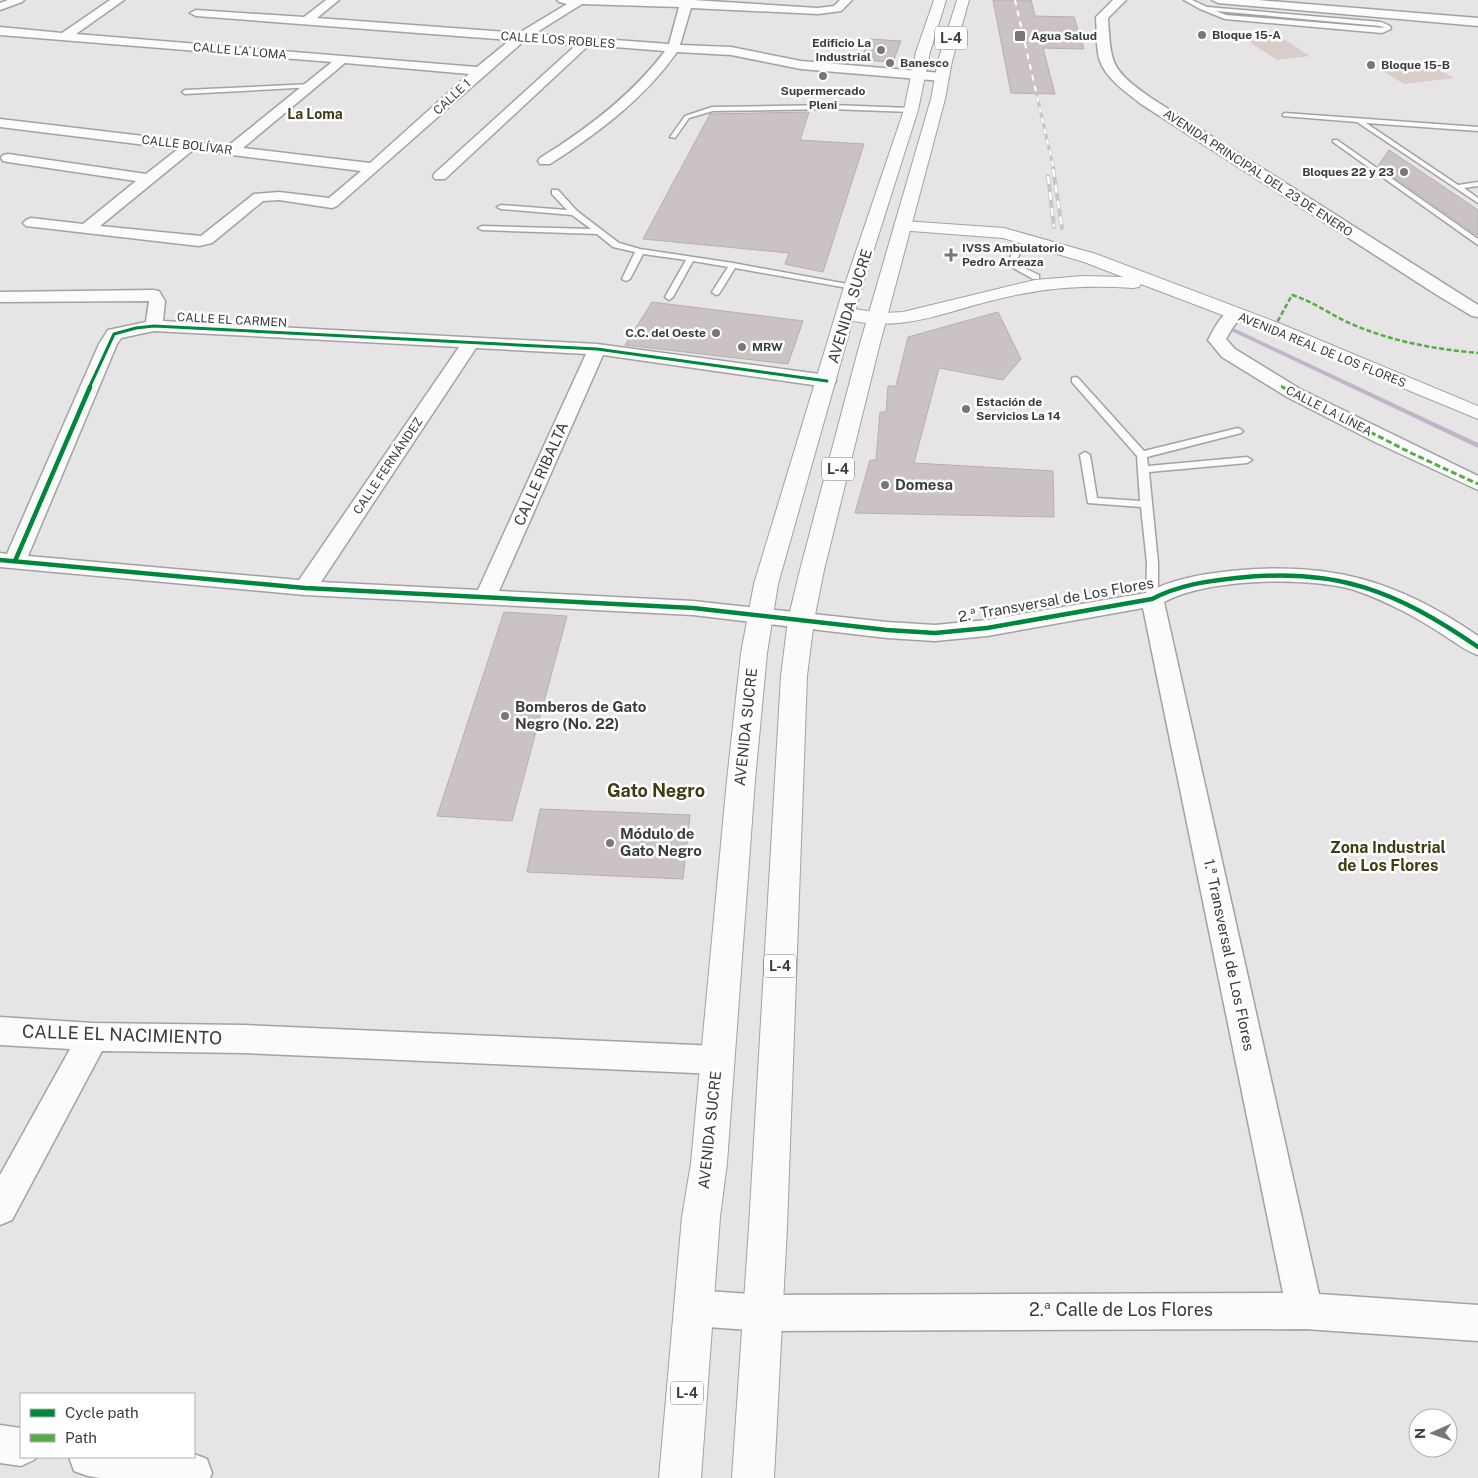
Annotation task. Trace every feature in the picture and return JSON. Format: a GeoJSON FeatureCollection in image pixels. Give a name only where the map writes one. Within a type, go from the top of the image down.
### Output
{"type":"FeatureCollection","features":[{"type":"Feature","properties":{"kind":"main road","name":"AVENIDA SUCRE"},"geometry":{"type":"LineString","coordinates":[[680,1478],[741,780],[759,617],[766,584],[827,382],[853,287],[911,110],[930,25],[940,0]]}},
{"type":"Feature","properties":{"kind":"main road","name":"AVENIDA SUCRE"},"geometry":{"type":"LineString","coordinates":[[753,1478],[763,1313],[788,772],[794,676],[801,620],[878,318],[938,99],[962,0]]}},
{"type":"Feature","properties":{"kind":"main road","name":"AVENIDA REAL DE LOS FLORES"},"geometry":{"type":"LineString","coordinates":[[904,226],[1004,233],[1099,261],[1274,328],[1478,413]]}},
{"type":"Feature","properties":{"kind":"main road","name":"AVENIDA REAL DE LOS FLORES"},"geometry":{"type":"LineString","coordinates":[[1002,292],[1023,281],[1099,261]]}},
{"type":"Feature","properties":{"kind":"main road"},"geometry":{"type":"LineString","coordinates":[[1082,280],[1099,277],[1105,271],[1099,261]]}},
{"type":"Feature","properties":{"kind":"main road","name":"AVENIDA REAL DE LOS FLORES"},"geometry":{"type":"LineString","coordinates":[[846,314],[894,318],[950,308],[1002,292],[1062,281],[1121,282],[1166,288]]}},
{"type":"Feature","properties":{"kind":"street"},"geometry":{"type":"LineString","coordinates":[[0,7],[18,0]]}},
{"type":"Feature","properties":{"kind":"street"},"geometry":{"type":"LineString","coordinates":[[65,36],[118,0]]}},
{"type":"Feature","properties":{"kind":"street"},"geometry":{"type":"LineString","coordinates":[[307,22],[333,0]]}},
{"type":"Feature","properties":{"kind":"street"},"geometry":{"type":"LineString","coordinates":[[556,0],[687,2],[827,11],[837,9],[846,0]]}},
{"type":"Feature","properties":{"kind":"street","name":"AVENIDA PRINCIPAL DEL 23 DE ENERO"},"geometry":{"type":"LineString","coordinates":[[1120,0],[1102,17],[1104,55],[1111,70],[1126,86],[1154,106],[1443,292],[1478,312]]}},
{"type":"Feature","properties":{"kind":"street"},"geometry":{"type":"LineString","coordinates":[[1218,0],[1478,22]]}},
{"type":"Feature","properties":{"kind":"street","name":"CALLE 1"},"geometry":{"type":"LineString","coordinates":[[86,229],[203,241],[259,197],[279,196],[332,203],[480,71],[521,37],[579,1]]}},
{"type":"Feature","properties":{"kind":"street"},"geometry":{"type":"LineString","coordinates":[[545,161],[579,140],[630,97],[673,48],[687,2]]}},
{"type":"Feature","properties":{"kind":"street","name":"CALLE LOS ROBLES"},"geometry":{"type":"LineString","coordinates":[[196,13],[731,51],[795,64],[942,77]]}},
{"type":"Feature","properties":{"kind":"street","name":"CALLE LA LOMA"},"geometry":{"type":"LineString","coordinates":[[0,31],[480,71]]}},
{"type":"Feature","properties":{"kind":"street"},"geometry":{"type":"LineString","coordinates":[[440,176],[586,42]]}},
{"type":"Feature","properties":{"kind":"street"},"geometry":{"type":"LineString","coordinates":[[231,151],[342,60]]}},
{"type":"Feature","properties":{"kind":"street","name":"CALLE BOLÍVAR"},"geometry":{"type":"LineString","coordinates":[[0,123],[373,168]]}},
{"type":"Feature","properties":{"kind":"street"},"geometry":{"type":"LineString","coordinates":[[31,223],[86,229],[190,146]]}},
{"type":"Feature","properties":{"kind":"street"},"geometry":{"type":"LineString","coordinates":[[8,158],[149,179]]}},
{"type":"Feature","properties":{"kind":"street"},"geometry":{"type":"LineString","coordinates":[[0,297],[153,295],[157,301],[154,326]]}},
{"type":"Feature","properties":{"kind":"street","name":"CALLE LA LÍNEA"},"geometry":{"type":"LineString","coordinates":[[1235,314],[1225,325],[1217,340],[1223,349],[1233,357],[1281,386],[1413,454],[1478,484]]}},
{"type":"Feature","properties":{"kind":"street","name":"CALLE EL CARMEN"},"geometry":{"type":"LineString","coordinates":[[8,561],[108,344],[114,334],[136,328],[154,326],[472,344],[598,349],[827,382]]}},
{"type":"Feature","properties":{"kind":"street","name":"CALLE FERNÁNDEZ"},"geometry":{"type":"LineString","coordinates":[[305,588],[472,344]]}},
{"type":"Feature","properties":{"kind":"street","name":"CALLE RIBALTA"},"geometry":{"type":"LineString","coordinates":[[485,598],[598,349]]}},
{"type":"Feature","properties":{"kind":"street","name":"2.ª Transversal de Los Flores"},"geometry":{"type":"LineString","coordinates":[[8,561],[305,588],[693,608],[759,617],[935,633],[963,631],[1152,599],[1174,588],[1236,578],[1290,576],[1344,580],[1390,596],[1439,621],[1478,647]]}},
{"type":"Feature","properties":{"kind":"street","name":"1.ª Transversal de Los Flores"},"geometry":{"type":"LineString","coordinates":[[1152,599],[1305,1312]]}},
{"type":"Feature","properties":{"kind":"street","name":"CALLE EL NACIMIENTO"},"geometry":{"type":"LineString","coordinates":[[0,1031],[93,1037],[244,1039],[717,1060]]}},
{"type":"Feature","properties":{"kind":"street"},"geometry":{"type":"LineString","coordinates":[[0,1208],[93,1037]]}},
{"type":"Feature","properties":{"kind":"street","name":"2.ª Calle de Los Flores"},"geometry":{"type":"LineString","coordinates":[[694,1308],[763,1313],[1200,1310],[1305,1312],[1478,1323]]}},
{"type":"Feature","properties":{"kind":"street"},"geometry":{"type":"LineString","coordinates":[[0,1444],[20,1447]]}},
{"type":"Feature","properties":{"kind":"street"},"geometry":{"type":"LineString","coordinates":[[95,1458],[193,1473]]}},
{"type":"Feature","properties":{"kind":"lane"},"geometry":{"type":"LineString","coordinates":[[1186,0],[1202,8],[1225,17],[1388,29],[1381,24],[1202,8]]}},
{"type":"Feature","properties":{"kind":"lane"},"geometry":{"type":"LineString","coordinates":[[185,92],[312,86]]}},
{"type":"Feature","properties":{"kind":"lane"},"geometry":{"type":"LineString","coordinates":[[673,138],[688,117],[712,109],[831,107],[911,110]]}},
{"type":"Feature","properties":{"kind":"lane"},"geometry":{"type":"LineString","coordinates":[[1285,115],[1478,129]]}},
{"type":"Feature","properties":{"kind":"lane"},"geometry":{"type":"LineString","coordinates":[[1358,120],[1478,201]]}},
{"type":"Feature","properties":{"kind":"lane"},"geometry":{"type":"LineString","coordinates":[[1335,141],[1478,244]]}},
{"type":"Feature","properties":{"kind":"lane"},"geometry":{"type":"LineString","coordinates":[[1457,187],[1478,184]]}},
{"type":"Feature","properties":{"kind":"lane"},"geometry":{"type":"LineString","coordinates":[[555,192],[574,213],[616,244],[640,251],[733,265],[853,287]]}},
{"type":"Feature","properties":{"kind":"lane"},"geometry":{"type":"LineString","coordinates":[[501,207],[574,213]]}},
{"type":"Feature","properties":{"kind":"lane"},"geometry":{"type":"LineString","coordinates":[[482,228],[599,232]]}},
{"type":"Feature","properties":{"kind":"lane"},"geometry":{"type":"LineString","coordinates":[[1018,246],[1012,265],[1036,277]]}},
{"type":"Feature","properties":{"kind":"lane"},"geometry":{"type":"LineString","coordinates":[[626,279],[640,251]]}},
{"type":"Feature","properties":{"kind":"lane"},"geometry":{"type":"LineString","coordinates":[[669,297],[691,258]]}},
{"type":"Feature","properties":{"kind":"lane"},"geometry":{"type":"LineString","coordinates":[[716,292],[733,265]]}},
{"type":"Feature","properties":{"kind":"lane"},"geometry":{"type":"LineString","coordinates":[[1075,380],[1142,455],[1145,469],[1145,504],[1154,570],[1152,599]]}},
{"type":"Feature","properties":{"kind":"lane"},"geometry":{"type":"LineString","coordinates":[[1142,455],[1238,431]]}},
{"type":"Feature","properties":{"kind":"lane"},"geometry":{"type":"LineString","coordinates":[[1085,455],[1092,501],[1145,504]]}},
{"type":"Feature","properties":{"kind":"lane"},"geometry":{"type":"LineString","coordinates":[[1145,469],[1247,460]]}},
{"type":"Feature","properties":{"kind":"shaded area"},"geometry":{"type":"Polygon","coordinates":[[[1280,37],[1310,56],[1277,60],[1248,41],[1280,37]]]}},
{"type":"Feature","properties":{"kind":"shaded area"},"geometry":{"type":"Polygon","coordinates":[[[1430,65],[1454,78],[1404,84],[1381,70],[1430,65]]]}},
{"type":"Feature","properties":{"kind":"building"},"geometry":{"type":"Polygon","coordinates":[[[993,0],[1031,0],[1035,16],[1074,17],[1084,49],[1043,48],[1055,94],[1011,93],[993,0]]]}},
{"type":"Feature","properties":{"kind":"building","name":"Edificio La Industrial"},"geometry":{"type":"Polygon","coordinates":[[[869,39],[901,41],[893,62],[861,60],[869,39]]]}},
{"type":"Feature","properties":{"kind":"building"},"geometry":{"type":"Polygon","coordinates":[[[809,112],[800,140],[864,144],[823,272],[785,264],[789,253],[643,239],[710,114],[809,112]]]}},
{"type":"Feature","properties":{"kind":"building","name":"Bloques 22 y 23"},"geometry":{"type":"Polygon","coordinates":[[[1389,150],[1478,210],[1478,236],[1378,166],[1389,150]]]}},
{"type":"Feature","properties":{"kind":"building","name":"C.C. del Oeste"},"geometry":{"type":"Polygon","coordinates":[[[652,302],[803,321],[788,364],[625,345],[652,302]]]}},
{"type":"Feature","properties":{"kind":"building"},"geometry":{"type":"Polygon","coordinates":[[[998,312],[1021,359],[1003,380],[939,368],[914,463],[1053,471],[1054,517],[855,513],[870,460],[876,460],[880,412],[886,412],[888,386],[896,386],[908,337],[998,312]]]}},
{"type":"Feature","properties":{"kind":"building","name":"Bomberos de Gato Negro (No. 22)"},"geometry":{"type":"Polygon","coordinates":[[[504,612],[567,616],[512,821],[437,816],[504,612]]]}},
{"type":"Feature","properties":{"kind":"building","name":"Módulo de Gato Negro"},"geometry":{"type":"Polygon","coordinates":[[[540,809],[690,815],[683,879],[527,872],[540,809]]]}},
{"type":"Feature","properties":{"kind":"waterway"},"geometry":{"type":"LineString","coordinates":[[1227,327],[1478,446]]}},
{"type":"Feature","properties":{"kind":"railway"},"geometry":{"type":"LineString","coordinates":[[1015,0],[1054,170]]}},
{"type":"Feature","properties":{"kind":"railway"},"geometry":{"type":"LineString","coordinates":[[1053,169],[1062,228]]}},
{"type":"Feature","properties":{"kind":"railway"},"geometry":{"type":"LineString","coordinates":[[1048,176],[1054,227]]}},
{"type":"Feature","properties":{"kind":"marked path"},"geometry":{"type":"LineString","coordinates":[[1274,328],[1292,295],[1307,300],[1363,329],[1395,340],[1444,350],[1478,353]]}},
{"type":"Feature","properties":{"kind":"marked path"},"geometry":{"type":"LineString","coordinates":[[1281,386],[1413,454],[1478,484]]}},
{"type":"Feature","properties":{"kind":"cycle path"},"geometry":{"type":"LineString","coordinates":[[15,561],[108,344],[114,334],[136,328],[154,326],[597,349],[827,381]]}},
{"type":"Feature","properties":{"kind":"cycle path"},"geometry":{"type":"LineString","coordinates":[[0,560],[305,588],[693,608],[887,630],[935,633],[987,628],[1152,599],[1176,588],[1222,579],[1298,575],[1323,577],[1368,587],[1425,613],[1478,647]]}},
{"type":"Feature","properties":{"kind":"place","name":"Bloque 15-A"},"geometry":{"type":"Point","coordinates":[1202,35]}},
{"type":"Feature","properties":{"kind":"place","name":"Agua Salud"},"geometry":{"type":"Point","coordinates":[1020,36]}},
{"type":"Feature","properties":{"kind":"place","name":"Edificio La Industrial"},"geometry":{"type":"Point","coordinates":[881,50]}},
{"type":"Feature","properties":{"kind":"place","name":"Banesco"},"geometry":{"type":"Point","coordinates":[890,63]}},
{"type":"Feature","properties":{"kind":"place","name":"Bloque 15-B"},"geometry":{"type":"Point","coordinates":[1371,65]}},
{"type":"Feature","properties":{"kind":"place","name":"Supermercado Pleni"},"geometry":{"type":"Point","coordinates":[823,76]}},
{"type":"Feature","properties":{"kind":"place","name":"Bloques 22 y 23"},"geometry":{"type":"Point","coordinates":[1404,172]}},
{"type":"Feature","properties":{"kind":"place","name":"IVSS Ambulatorio Pedro Arreaza"},"geometry":{"type":"Point","coordinates":[951,255]}},
{"type":"Feature","properties":{"kind":"place","name":"C.C. del Oeste"},"geometry":{"type":"Point","coordinates":[716,333]}},
{"type":"Feature","properties":{"kind":"place","name":"MRW"},"geometry":{"type":"Point","coordinates":[742,347]}},
{"type":"Feature","properties":{"kind":"place","name":"Estación de Servicios La 14"},"geometry":{"type":"Point","coordinates":[966,409]}},
{"type":"Feature","properties":{"kind":"place","name":"Domesa"},"geometry":{"type":"Point","coordinates":[885,485]}},
{"type":"Feature","properties":{"kind":"place","name":"Bomberos de Gato Negro (No. 22)"},"geometry":{"type":"Point","coordinates":[505,716]}},
{"type":"Feature","properties":{"kind":"place","name":"Módulo de Gato Negro"},"geometry":{"type":"Point","coordinates":[610,843]}},
{"type":"Feature","properties":{"kind":"district","name":"La Loma"},"geometry":{"type":"Point","coordinates":[315,114]}},
{"type":"Feature","properties":{"kind":"district","name":"Gato Negro"},"geometry":{"type":"Point","coordinates":[656,791]}},
{"type":"Feature","properties":{"kind":"district","name":"Zona Industrial de Los Flores"},"geometry":{"type":"Point","coordinates":[1388,856]}}]}
